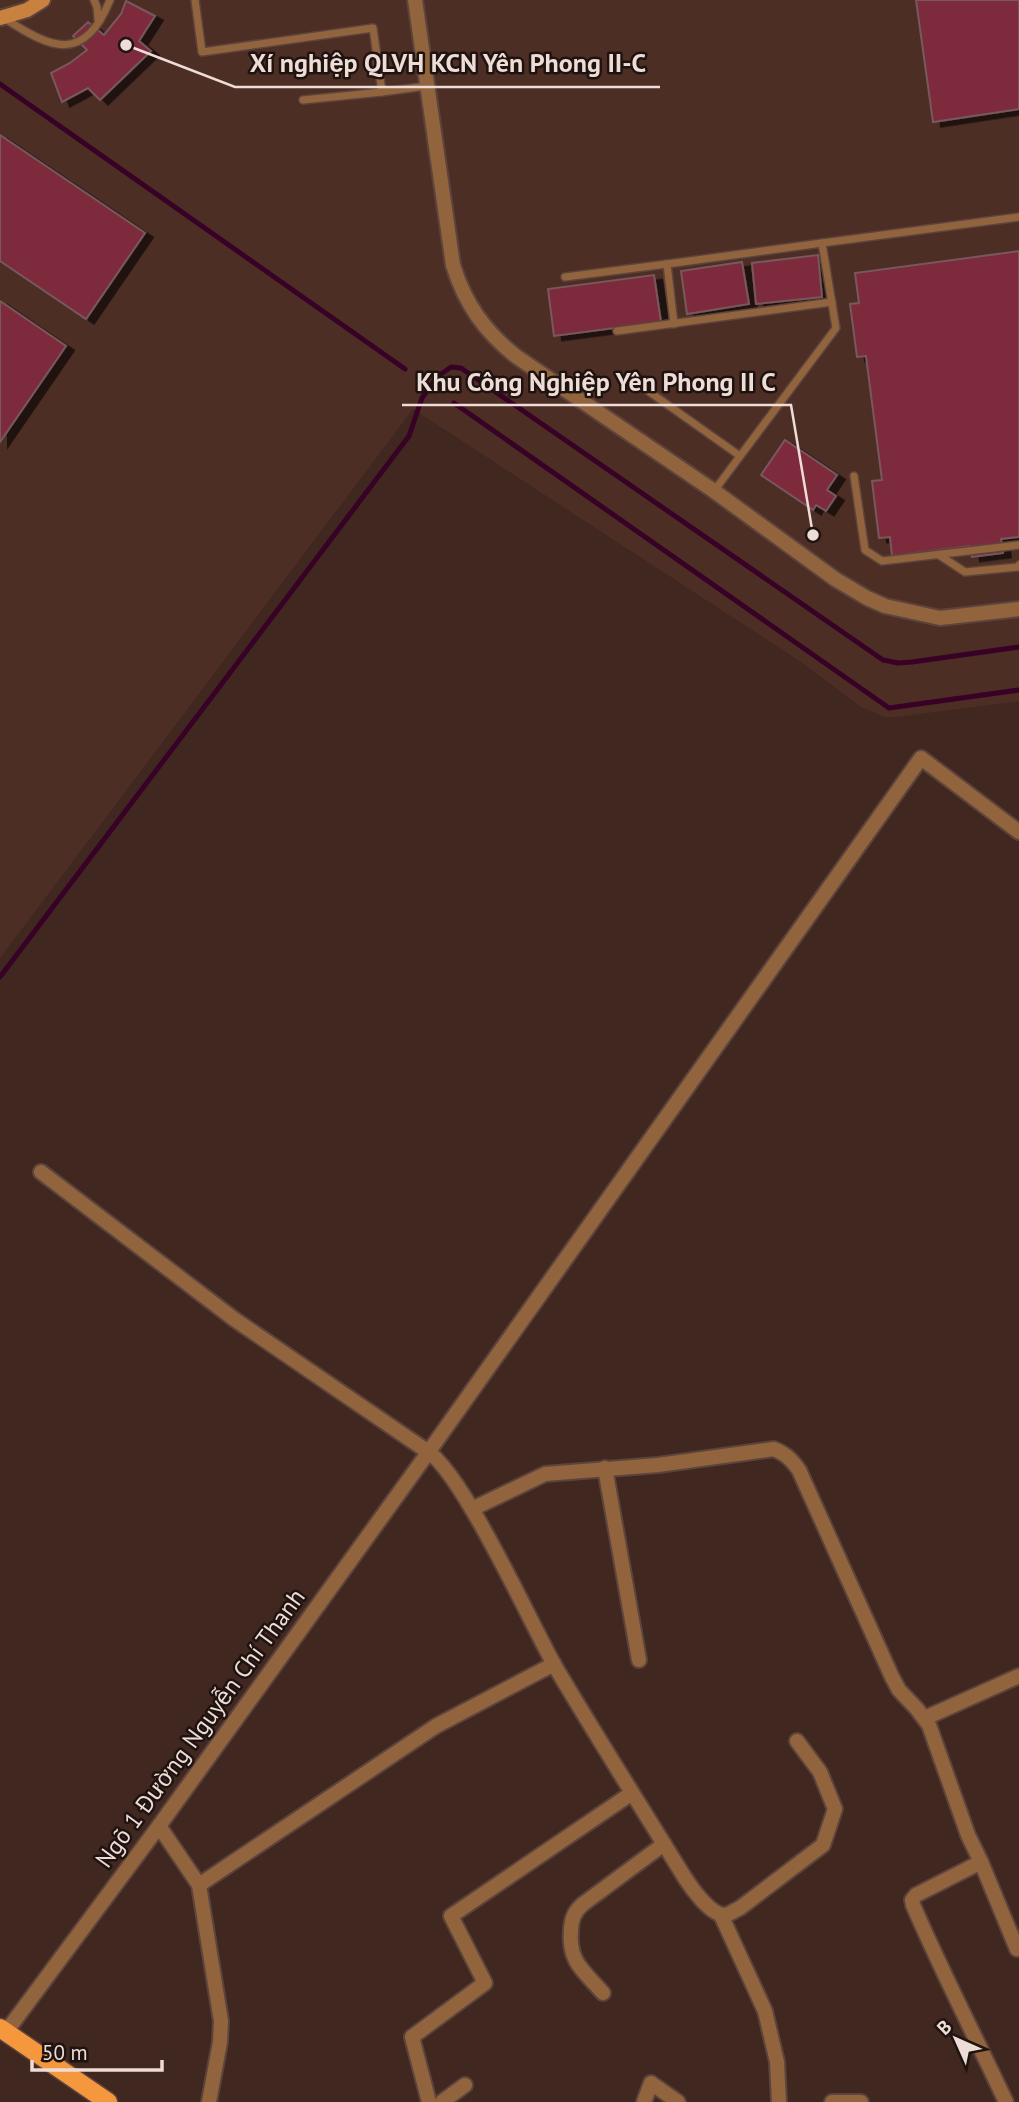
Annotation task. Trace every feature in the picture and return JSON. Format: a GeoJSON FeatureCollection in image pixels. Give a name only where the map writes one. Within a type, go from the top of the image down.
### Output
{"type":"FeatureCollection","features":[{"type":"Feature","properties":{"kind":"main road"},"geometry":{"type":"LineString","coordinates":[[2,2034],[108,2102]]}},
{"type":"Feature","properties":{"kind":"street"},"geometry":{"type":"LineString","coordinates":[[1,18],[27,10],[43,0]]}},
{"type":"Feature","properties":{"kind":"street"},"geometry":{"type":"LineString","coordinates":[[415,0],[453,265],[465,299],[491,336],[517,357],[714,491],[835,579],[885,606],[940,618],[1019,608]]}},
{"type":"Feature","properties":{"kind":"street","name":"Ngõ 1 Đường Nguyễn Chí Thanh"},"geometry":{"type":"LineString","coordinates":[[2,2034],[159,1826],[420,1445],[921,758],[1019,832]]}},
{"type":"Feature","properties":{"kind":"street"},"geometry":{"type":"LineString","coordinates":[[40,1172],[234,1319],[420,1445],[448,1471],[472,1509],[554,1664],[632,1793],[695,1893],[721,1915],[765,2011],[777,2062],[779,2102]]}},
{"type":"Feature","properties":{"kind":"street"},"geometry":{"type":"LineString","coordinates":[[472,1509],[545,1474],[658,1465],[774,1449],[785,1453],[799,1470],[891,1677],[899,1690],[925,1718],[968,1835],[1017,1948]]}},
{"type":"Feature","properties":{"kind":"street"},"geometry":{"type":"LineString","coordinates":[[605,1468],[639,1660]]}},
{"type":"Feature","properties":{"kind":"street"},"geometry":{"type":"LineString","coordinates":[[199,1885],[436,1726],[554,1664]]}},
{"type":"Feature","properties":{"kind":"street"},"geometry":{"type":"LineString","coordinates":[[925,1718],[1019,1676]]}},
{"type":"Feature","properties":{"kind":"street"},"geometry":{"type":"LineString","coordinates":[[721,1915],[740,1908],[823,1845],[835,1809],[820,1772],[796,1741]]}},
{"type":"Feature","properties":{"kind":"street"},"geometry":{"type":"LineString","coordinates":[[429,2102],[412,2037],[485,1983],[451,1916],[632,1793]]}},
{"type":"Feature","properties":{"kind":"street"},"geometry":{"type":"LineString","coordinates":[[159,1826],[199,1885],[221,2021],[209,2102]]}},
{"type":"Feature","properties":{"kind":"street"},"geometry":{"type":"LineString","coordinates":[[603,1993],[571,1954],[573,1914],[664,1844]]}},
{"type":"Feature","properties":{"kind":"street"},"geometry":{"type":"LineString","coordinates":[[981,1862],[916,1895],[912,1900],[967,2025],[1006,2102]]}},
{"type":"Feature","properties":{"kind":"street"},"geometry":{"type":"LineString","coordinates":[[644,2102],[651,2083],[678,2102]]}},
{"type":"Feature","properties":{"kind":"street"},"geometry":{"type":"LineString","coordinates":[[442,2102],[466,2085]]}},
{"type":"Feature","properties":{"kind":"street"},"geometry":{"type":"LineString","coordinates":[[832,2102],[860,2102]]}},
{"type":"Feature","properties":{"kind":"lane"},"geometry":{"type":"LineString","coordinates":[[94,0],[99,15],[97,23]]}},
{"type":"Feature","properties":{"kind":"lane"},"geometry":{"type":"LineString","coordinates":[[1,18],[35,38],[63,46],[78,41],[97,23],[110,0]]}},
{"type":"Feature","properties":{"kind":"lane"},"geometry":{"type":"LineString","coordinates":[[195,0],[202,52],[373,28],[382,92]]}},
{"type":"Feature","properties":{"kind":"lane"},"geometry":{"type":"LineString","coordinates":[[303,100],[427,86]]}},
{"type":"Feature","properties":{"kind":"lane"},"geometry":{"type":"LineString","coordinates":[[565,277],[1019,217]]}},
{"type":"Feature","properties":{"kind":"lane"},"geometry":{"type":"LineString","coordinates":[[714,491],[836,328],[822,243]]}},
{"type":"Feature","properties":{"kind":"lane"},"geometry":{"type":"LineString","coordinates":[[667,264],[674,324]]}},
{"type":"Feature","properties":{"kind":"lane"},"geometry":{"type":"LineString","coordinates":[[617,331],[832,302]]}},
{"type":"Feature","properties":{"kind":"lane"},"geometry":{"type":"LineString","coordinates":[[634,381],[740,456]]}},
{"type":"Feature","properties":{"kind":"lane"},"geometry":{"type":"LineString","coordinates":[[854,476],[864,550],[882,561],[1019,545]]}},
{"type":"Feature","properties":{"kind":"lane"},"geometry":{"type":"LineString","coordinates":[[939,555],[965,572],[1019,565]]}},
{"type":"Feature","properties":{"kind":"shaded area"},"geometry":{"type":"Polygon","coordinates":[[[0,0],[1019,0],[1019,701],[897,717],[884,717],[861,707],[801,662],[413,409],[0,958],[0,0]]]}},
{"type":"Feature","properties":{"kind":"building"},"geometry":{"type":"Polygon","coordinates":[[[916,0],[1019,0],[1019,109],[933,122],[916,0]]]}},
{"type":"Feature","properties":{"kind":"building"},"geometry":{"type":"Polygon","coordinates":[[[126,1],[155,16],[139,41],[151,51],[100,100],[88,88],[62,102],[51,73],[87,50],[73,36],[88,22],[104,35],[121,14],[126,1]]]}},
{"type":"Feature","properties":{"kind":"building"},"geometry":{"type":"Polygon","coordinates":[[[0,135],[145,233],[86,319],[0,261],[0,135]]]}},
{"type":"Feature","properties":{"kind":"building"},"geometry":{"type":"Polygon","coordinates":[[[1019,251],[1019,537],[1001,539],[1003,553],[972,557],[970,546],[892,556],[890,537],[879,538],[872,481],[882,480],[866,356],[857,357],[850,304],[859,303],[855,273],[1019,251]]]}},
{"type":"Feature","properties":{"kind":"building"},"geometry":{"type":"Polygon","coordinates":[[[818,255],[822,297],[756,304],[752,263],[818,255]]]}},
{"type":"Feature","properties":{"kind":"building"},"geometry":{"type":"Polygon","coordinates":[[[742,262],[749,304],[687,314],[681,271],[742,262]]]}},
{"type":"Feature","properties":{"kind":"building"},"geometry":{"type":"Polygon","coordinates":[[[654,275],[661,322],[554,336],[548,289],[654,275]]]}},
{"type":"Feature","properties":{"kind":"building"},"geometry":{"type":"Polygon","coordinates":[[[0,301],[66,346],[0,442],[0,301]]]}},
{"type":"Feature","properties":{"kind":"building"},"geometry":{"type":"Polygon","coordinates":[[[785,440],[837,475],[827,490],[836,496],[826,511],[816,505],[813,510],[761,475],[785,440]]]}},
{"type":"Feature","properties":{"kind":"waterway"},"geometry":{"type":"LineString","coordinates":[[0,84],[405,369]]}},
{"type":"Feature","properties":{"kind":"waterway"},"geometry":{"type":"LineString","coordinates":[[0,977],[409,436],[422,398],[437,377],[451,367],[461,368],[883,660],[912,662],[1019,647]]}},
{"type":"Feature","properties":{"kind":"waterway"},"geometry":{"type":"LineString","coordinates":[[454,403],[889,708],[1019,690]]}},
{"type":"Feature","properties":{"kind":"place","name":"Xí nghiệp QLVH KCN Yên Phong II-C"},"geometry":{"type":"Point","coordinates":[126,45]}},
{"type":"Feature","properties":{"kind":"place","name":"Khu Công Nghiệp Yên Phong II C"},"geometry":{"type":"Point","coordinates":[813,535]}}]}
